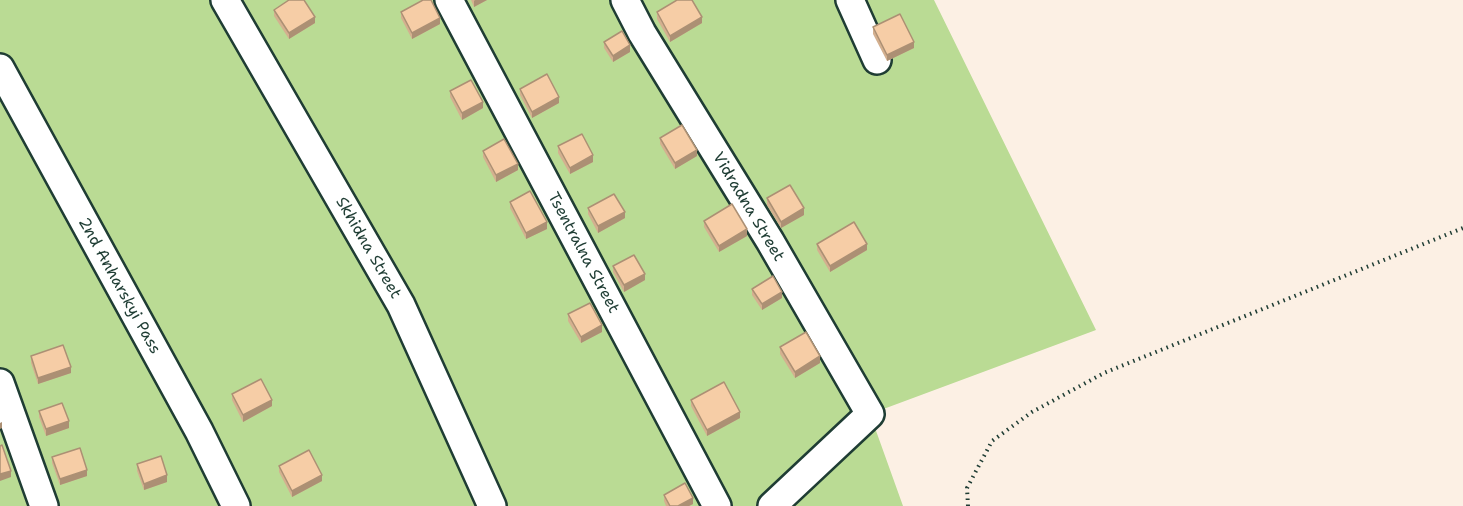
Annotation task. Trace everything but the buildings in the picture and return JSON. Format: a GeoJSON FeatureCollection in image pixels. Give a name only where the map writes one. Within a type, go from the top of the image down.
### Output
{"type":"FeatureCollection","features":[{"type":"Feature","properties":{"kind":"lane","name":"Skhidna Street"},"geometry":{"type":"LineString","coordinates":[[225,0],[401,305],[492,506]]}},
{"type":"Feature","properties":{"kind":"lane","name":"Tsentralna Street"},"geometry":{"type":"LineString","coordinates":[[449,0],[717,506]]}},
{"type":"Feature","properties":{"kind":"lane","name":"Vidradna Street"},"geometry":{"type":"LineString","coordinates":[[626,0],[642,33],[770,241],[870,414],[772,506]]}},
{"type":"Feature","properties":{"kind":"lane"},"geometry":{"type":"LineString","coordinates":[[850,0],[877,60]]}},
{"type":"Feature","properties":{"kind":"lane","name":"2nd Anharskyi Pass"},"geometry":{"type":"LineString","coordinates":[[0,68],[193,421],[236,506]]}},
{"type":"Feature","properties":{"kind":"lane"},"geometry":{"type":"LineString","coordinates":[[0,383],[44,506]]}},
{"type":"Feature","properties":{"kind":"path"},"geometry":{"type":"LineString","coordinates":[[968,506],[967,488],[992,441],[1032,412],[1104,373],[1463,228]]}},
{"type":"Feature","properties":{"kind":"green space"},"geometry":{"type":"Polygon","coordinates":[[[0,0],[934,0],[1096,330],[870,414],[903,506],[0,506],[0,0]]]}}]}
